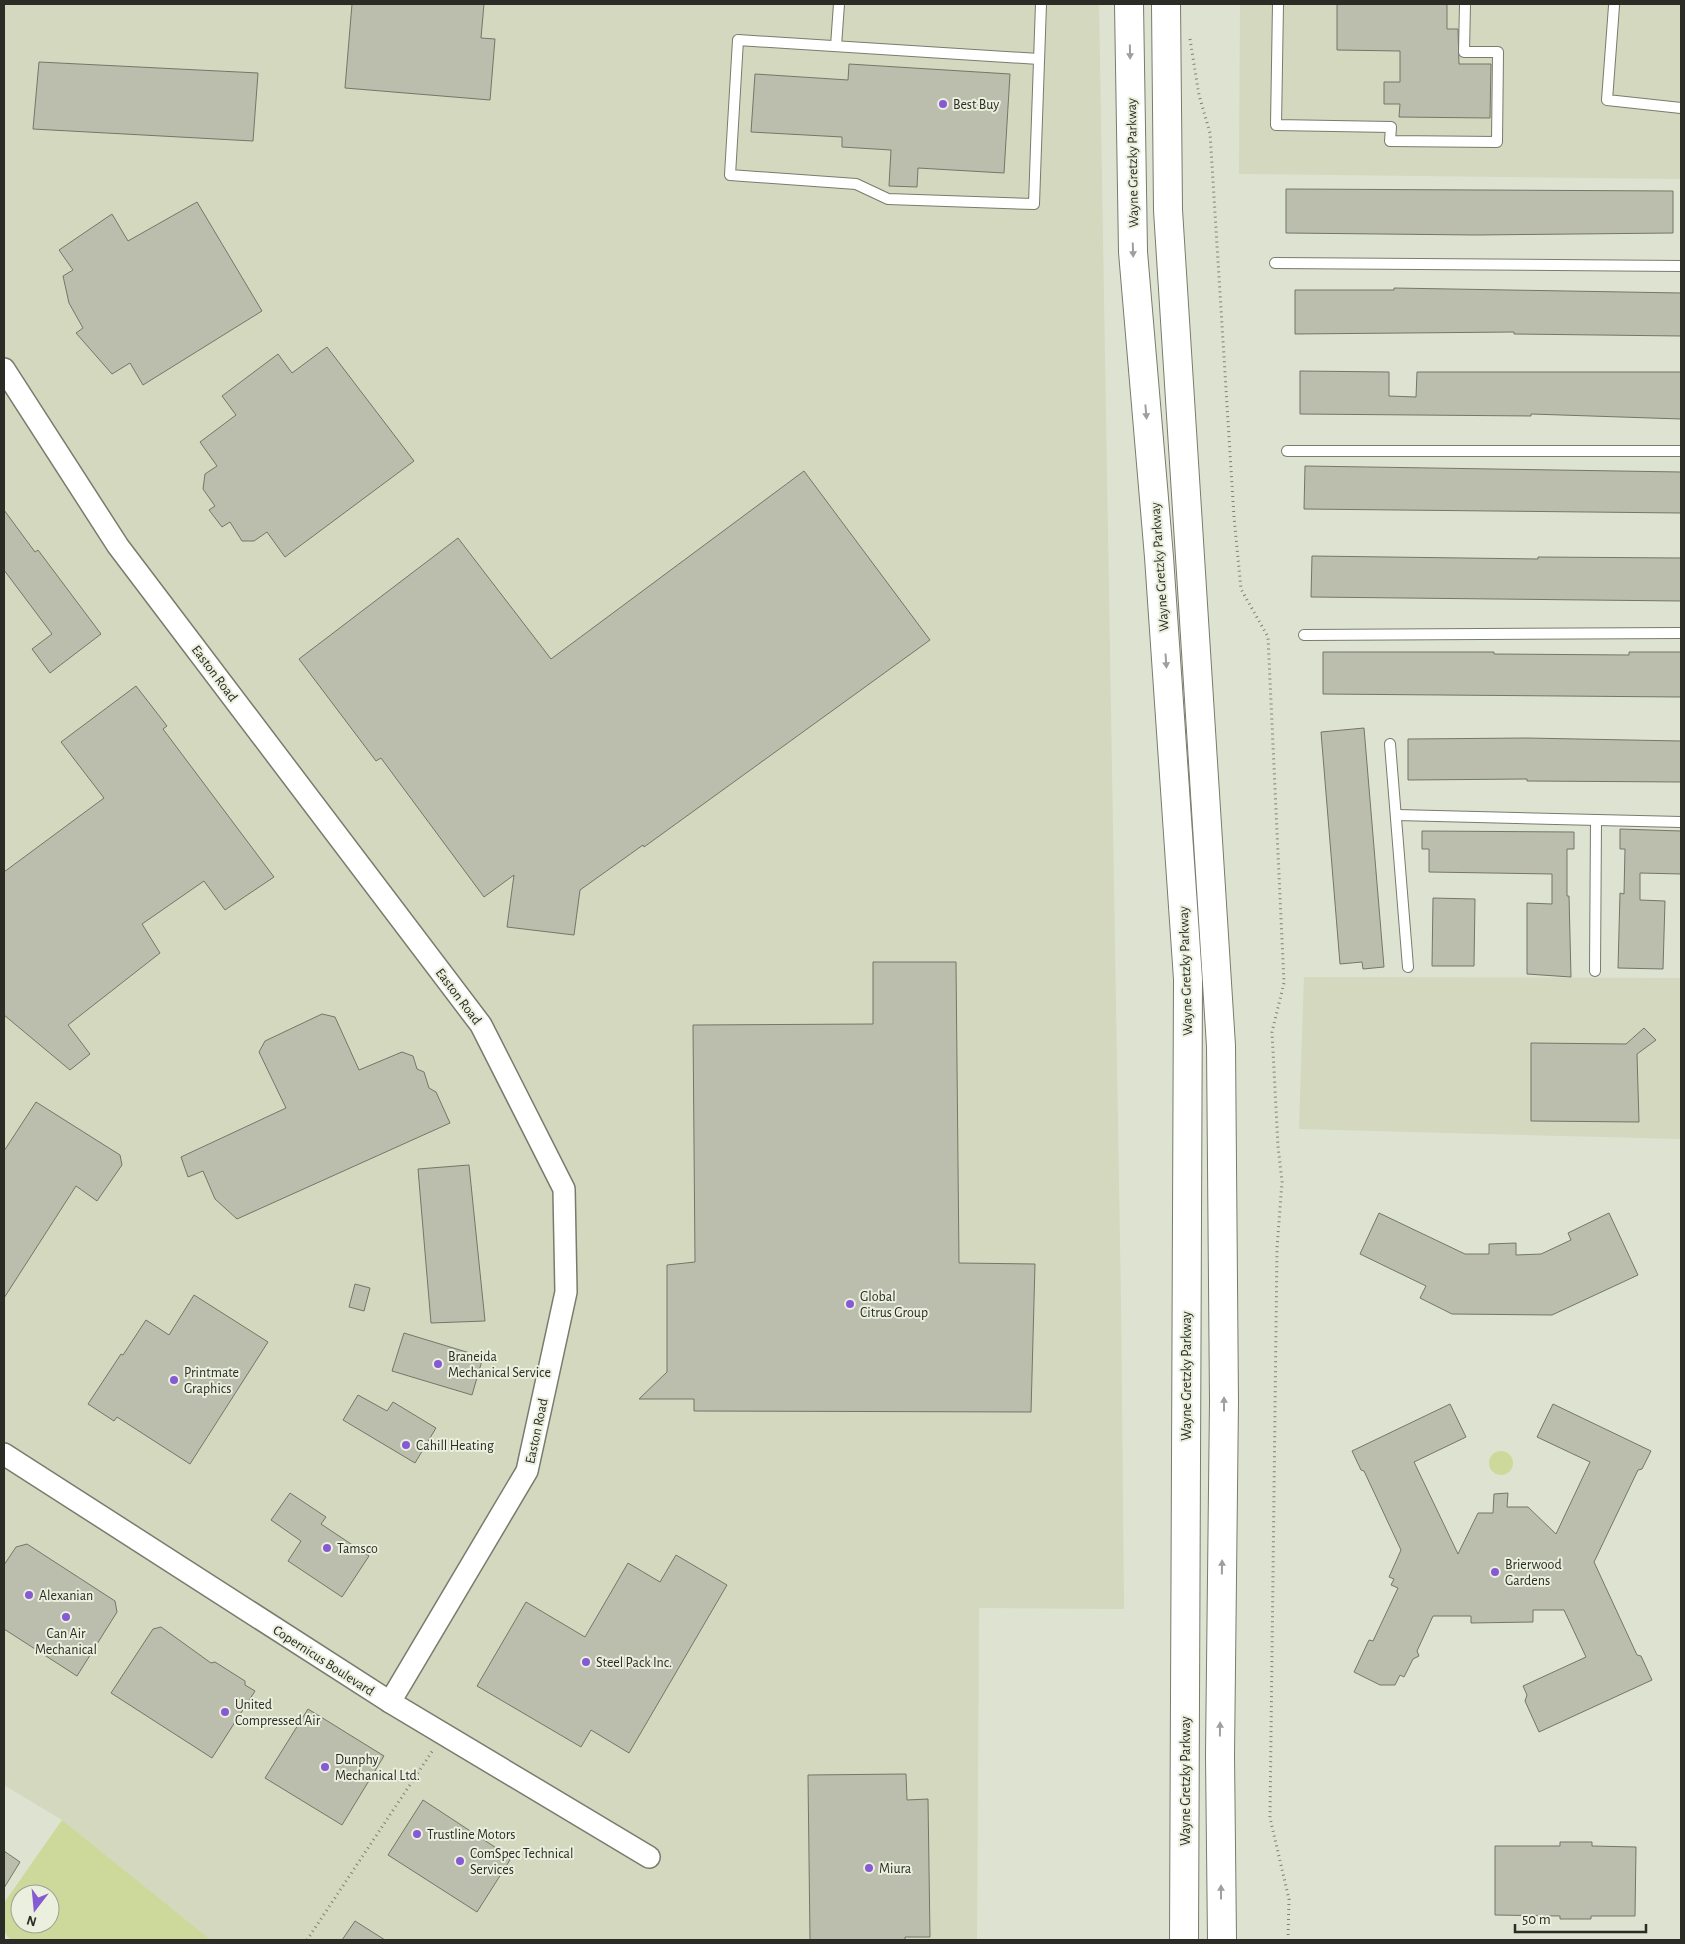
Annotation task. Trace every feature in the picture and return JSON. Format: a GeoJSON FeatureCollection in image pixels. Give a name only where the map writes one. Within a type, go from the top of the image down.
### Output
{"type":"FeatureCollection","features":[{"type":"Feature","properties":{"kind":"main road","name":"Wayne Gretzky Parkway"},"geometry":{"type":"LineString","coordinates":[[1129,4],[1133,252],[1159,566],[1188,979],[1184,1940]]}},
{"type":"Feature","properties":{"kind":"main road"},"geometry":{"type":"LineString","coordinates":[[1166,4],[1168,210],[1221,1046],[1224,1401],[1220,1755],[1222,1940]]}},
{"type":"Feature","properties":{"kind":"street","name":"Easton Road"},"geometry":{"type":"LineString","coordinates":[[4,369],[118,546],[481,1025],[564,1189],[566,1292],[527,1471],[390,1702]]}},
{"type":"Feature","properties":{"kind":"street","name":"Copernicus Boulevard"},"geometry":{"type":"LineString","coordinates":[[4,1454],[390,1702],[649,1857]]}},
{"type":"Feature","properties":{"kind":"lane"},"geometry":{"type":"LineString","coordinates":[[836,46],[839,4]]}},
{"type":"Feature","properties":{"kind":"lane"},"geometry":{"type":"LineString","coordinates":[[1039,59],[738,40],[730,176],[856,184],[888,199],[1034,204],[1041,4]]}},
{"type":"Feature","properties":{"kind":"lane"},"geometry":{"type":"LineString","coordinates":[[1278,4],[1276,125],[1390,127],[1390,141],[1497,142],[1498,52],[1464,52],[1465,4]]}},
{"type":"Feature","properties":{"kind":"lane"},"geometry":{"type":"LineString","coordinates":[[1614,6],[1608,100],[1681,108]]}},
{"type":"Feature","properties":{"kind":"lane"},"geometry":{"type":"LineString","coordinates":[[1274,263],[1681,266]]}},
{"type":"Feature","properties":{"kind":"lane"},"geometry":{"type":"LineString","coordinates":[[1287,451],[1681,451]]}},
{"type":"Feature","properties":{"kind":"lane"},"geometry":{"type":"LineString","coordinates":[[1304,635],[1681,632]]}},
{"type":"Feature","properties":{"kind":"lane"},"geometry":{"type":"LineString","coordinates":[[1390,744],[1408,967]]}},
{"type":"Feature","properties":{"kind":"lane"},"geometry":{"type":"LineString","coordinates":[[1397,815],[1681,822]]}},
{"type":"Feature","properties":{"kind":"lane"},"geometry":{"type":"LineString","coordinates":[[1595,971],[1596,820]]}},
{"type":"Feature","properties":{"kind":"path"},"geometry":{"type":"LineString","coordinates":[[1188,32],[1199,95],[1210,133],[1234,517],[1242,589],[1268,637],[1284,982],[1272,1032],[1278,1146],[1282,1182],[1277,1248],[1270,1818],[1289,1899],[1288,1940]]}},
{"type":"Feature","properties":{"kind":"path"},"geometry":{"type":"LineString","coordinates":[[306,1940],[443,1735]]}},
{"type":"Feature","properties":{"kind":"shaded area"},"geometry":{"type":"Polygon","coordinates":[[[4,4],[1099,4],[1121,1302],[1124,1609],[979,1608],[977,1940],[211,1940],[62,1820],[4,1785],[4,4]]]}},
{"type":"Feature","properties":{"kind":"shaded area"},"geometry":{"type":"Polygon","coordinates":[[[1240,4],[1681,4],[1681,179],[1239,174],[1240,4]]]}},
{"type":"Feature","properties":{"kind":"shaded area"},"geometry":{"type":"Polygon","coordinates":[[[1304,977],[1681,978],[1681,1139],[1299,1129],[1304,977]]]}},
{"type":"Feature","properties":{"kind":"green space"},"geometry":{"type":"Polygon","coordinates":[[[1501,1451],[1506,1452],[1512,1458],[1512,1468],[1506,1474],[1501,1475],[1496,1474],[1490,1468],[1489,1463],[1490,1458],[1496,1452],[1501,1451]]]}},
{"type":"Feature","properties":{"kind":"green space"},"geometry":{"type":"Polygon","coordinates":[[[62,1820],[211,1940],[10,1940],[4,1931],[4,1903],[10,1894],[10,1934],[60,1934],[60,1884],[17,1884],[62,1820]]]}},
{"type":"Feature","properties":{"kind":"building"},"geometry":{"type":"Polygon","coordinates":[[[352,4],[484,4],[481,38],[495,39],[490,100],[345,88],[352,4]]]}},
{"type":"Feature","properties":{"kind":"building"},"geometry":{"type":"Polygon","coordinates":[[[1337,4],[1447,4],[1447,29],[1458,29],[1459,64],[1491,64],[1490,118],[1399,117],[1400,104],[1384,104],[1384,82],[1400,82],[1400,51],[1337,50],[1337,4]]]}},
{"type":"Feature","properties":{"kind":"building"},"geometry":{"type":"Polygon","coordinates":[[[39,62],[258,73],[253,141],[33,129],[39,62]]]}},
{"type":"Feature","properties":{"kind":"building"},"geometry":{"type":"Polygon","coordinates":[[[849,64],[1010,74],[1004,173],[918,168],[917,187],[889,186],[891,150],[842,147],[842,137],[751,132],[755,74],[848,80],[849,64]]]}},
{"type":"Feature","properties":{"kind":"building"},"geometry":{"type":"Polygon","coordinates":[[[1286,189],[1673,191],[1673,233],[1476,235],[1286,233],[1286,189]]]}},
{"type":"Feature","properties":{"kind":"building"},"geometry":{"type":"Polygon","coordinates":[[[197,202],[262,311],[143,385],[130,363],[112,374],[76,333],[83,328],[69,303],[63,276],[73,270],[59,250],[112,214],[128,241],[197,202]]]}},
{"type":"Feature","properties":{"kind":"building"},"geometry":{"type":"Polygon","coordinates":[[[1394,288],[1681,293],[1681,336],[1514,334],[1514,332],[1295,334],[1295,290],[1394,290],[1394,288]]]}},
{"type":"Feature","properties":{"kind":"building"},"geometry":{"type":"Polygon","coordinates":[[[327,347],[414,461],[285,557],[267,532],[254,541],[242,541],[230,522],[222,527],[209,510],[215,506],[203,489],[205,474],[217,466],[200,442],[236,415],[222,396],[278,354],[292,373],[327,347]]]}},
{"type":"Feature","properties":{"kind":"building"},"geometry":{"type":"Polygon","coordinates":[[[1300,371],[1389,372],[1389,396],[1416,397],[1417,372],[1681,372],[1681,419],[1531,414],[1531,416],[1300,414],[1300,371]]]}},
{"type":"Feature","properties":{"kind":"building"},"geometry":{"type":"Polygon","coordinates":[[[1305,466],[1681,472],[1681,513],[1304,509],[1305,466]]]}},
{"type":"Feature","properties":{"kind":"building"},"geometry":{"type":"Polygon","coordinates":[[[804,471],[930,640],[644,847],[643,845],[580,890],[574,935],[507,927],[514,875],[484,897],[381,758],[376,761],[299,659],[458,538],[551,659],[804,471]]]}},
{"type":"Feature","properties":{"kind":"building"},"geometry":{"type":"Polygon","coordinates":[[[4,510],[35,552],[38,550],[101,634],[50,673],[32,649],[52,634],[4,570],[4,510]]]}},
{"type":"Feature","properties":{"kind":"building"},"geometry":{"type":"Polygon","coordinates":[[[1312,556],[1538,559],[1538,557],[1681,558],[1681,601],[1311,597],[1312,556]]]}},
{"type":"Feature","properties":{"kind":"building"},"geometry":{"type":"Polygon","coordinates":[[[1323,652],[1494,652],[1494,654],[1629,655],[1629,652],[1681,652],[1681,697],[1323,694],[1323,652]]]}},
{"type":"Feature","properties":{"kind":"building"},"geometry":{"type":"Polygon","coordinates":[[[136,686],[167,726],[163,729],[274,877],[225,910],[204,881],[142,924],[160,953],[68,1025],[90,1054],[70,1070],[4,1015],[4,872],[104,798],[61,742],[136,686]]]}},
{"type":"Feature","properties":{"kind":"building"},"geometry":{"type":"Polygon","coordinates":[[[1364,728],[1384,967],[1363,969],[1362,962],[1340,964],[1321,732],[1364,728]]]}},
{"type":"Feature","properties":{"kind":"building"},"geometry":{"type":"Polygon","coordinates":[[[1527,738],[1681,741],[1681,782],[1527,781],[1527,779],[1408,780],[1408,739],[1527,738]]]}},
{"type":"Feature","properties":{"kind":"building"},"geometry":{"type":"Polygon","coordinates":[[[1620,829],[1681,831],[1681,874],[1640,873],[1640,900],[1665,901],[1663,969],[1618,968],[1620,893],[1624,894],[1625,849],[1620,849],[1620,829]]]}},
{"type":"Feature","properties":{"kind":"building"},"geometry":{"type":"Polygon","coordinates":[[[1422,831],[1574,832],[1574,849],[1567,849],[1571,977],[1527,974],[1527,903],[1552,904],[1552,874],[1429,872],[1429,849],[1422,849],[1422,831]]]}},
{"type":"Feature","properties":{"kind":"building"},"geometry":{"type":"Polygon","coordinates":[[[1433,898],[1475,899],[1474,966],[1432,966],[1433,898]]]}},
{"type":"Feature","properties":{"kind":"building"},"geometry":{"type":"Polygon","coordinates":[[[873,962],[956,962],[959,1263],[1035,1264],[1031,1412],[694,1411],[694,1399],[639,1399],[667,1372],[667,1265],[695,1262],[693,1025],[873,1024],[873,962]]]}},
{"type":"Feature","properties":{"kind":"building"},"geometry":{"type":"Polygon","coordinates":[[[322,1014],[335,1017],[359,1070],[402,1052],[413,1056],[417,1069],[424,1072],[429,1088],[436,1092],[450,1123],[237,1219],[215,1199],[203,1171],[188,1177],[181,1157],[286,1108],[259,1052],[265,1041],[322,1014]]]}},
{"type":"Feature","properties":{"kind":"building"},"geometry":{"type":"Polygon","coordinates":[[[1644,1028],[1656,1040],[1637,1054],[1639,1122],[1531,1121],[1531,1043],[1626,1044],[1644,1028]]]}},
{"type":"Feature","properties":{"kind":"building"},"geometry":{"type":"Polygon","coordinates":[[[36,1102],[120,1155],[122,1165],[97,1201],[76,1186],[4,1298],[4,1151],[36,1102]]]}},
{"type":"Feature","properties":{"kind":"building"},"geometry":{"type":"Polygon","coordinates":[[[469,1165],[485,1321],[431,1323],[418,1169],[469,1165]]]}},
{"type":"Feature","properties":{"kind":"building"},"geometry":{"type":"Polygon","coordinates":[[[1379,1213],[1465,1254],[1489,1254],[1489,1244],[1516,1243],[1516,1255],[1541,1254],[1571,1240],[1568,1233],[1609,1213],[1638,1275],[1552,1315],[1452,1314],[1420,1298],[1426,1286],[1360,1254],[1379,1213]]]}},
{"type":"Feature","properties":{"kind":"building"},"geometry":{"type":"Polygon","coordinates":[[[355,1284],[370,1288],[364,1311],[349,1307],[355,1284]]]}},
{"type":"Feature","properties":{"kind":"building","name":"Printmate Graphics"},"geometry":{"type":"Polygon","coordinates":[[[194,1295],[268,1342],[190,1464],[117,1417],[114,1421],[88,1404],[146,1320],[169,1335],[194,1295]]]}},
{"type":"Feature","properties":{"kind":"building","name":"Braneida Mechanical Service"},"geometry":{"type":"Polygon","coordinates":[[[404,1333],[483,1357],[472,1395],[392,1371],[404,1333]]]}},
{"type":"Feature","properties":{"kind":"building","name":"Cahill Heating"},"geometry":{"type":"Polygon","coordinates":[[[358,1395],[387,1411],[393,1402],[436,1428],[415,1463],[343,1420],[358,1395]]]}},
{"type":"Feature","properties":{"kind":"building","name":"Brierwood Gardens"},"geometry":{"type":"Polygon","coordinates":[[[1450,1404],[1466,1437],[1414,1462],[1458,1554],[1478,1513],[1493,1513],[1494,1494],[1508,1493],[1507,1507],[1528,1507],[1556,1534],[1590,1462],[1537,1437],[1553,1404],[1651,1451],[1642,1469],[1638,1470],[1594,1562],[1637,1655],[1641,1656],[1652,1680],[1539,1732],[1525,1701],[1527,1695],[1523,1686],[1586,1657],[1564,1610],[1533,1610],[1533,1622],[1471,1623],[1471,1616],[1433,1616],[1417,1651],[1419,1656],[1413,1659],[1404,1677],[1400,1675],[1395,1685],[1380,1685],[1354,1672],[1369,1640],[1373,1641],[1398,1588],[1391,1585],[1394,1579],[1389,1577],[1401,1550],[1364,1471],[1361,1470],[1352,1451],[1450,1404]]]}},
{"type":"Feature","properties":{"kind":"building","name":"Tamsco"},"geometry":{"type":"Polygon","coordinates":[[[290,1493],[326,1517],[321,1524],[369,1556],[342,1597],[288,1561],[301,1541],[271,1520],[290,1493]]]}},
{"type":"Feature","properties":{"kind":"building"},"geometry":{"type":"Polygon","coordinates":[[[27,1544],[115,1601],[117,1612],[77,1676],[4,1629],[4,1565],[16,1547],[27,1544]]]}},
{"type":"Feature","properties":{"kind":"building","name":"Steel Pack Inc."},"geometry":{"type":"Polygon","coordinates":[[[676,1555],[727,1585],[629,1753],[591,1730],[581,1747],[477,1686],[526,1602],[585,1637],[628,1563],[660,1582],[676,1555]]]}},
{"type":"Feature","properties":{"kind":"building"},"geometry":{"type":"Polygon","coordinates":[[[161,1627],[211,1663],[215,1662],[245,1681],[245,1685],[255,1691],[212,1758],[111,1693],[153,1629],[161,1627]]]}},
{"type":"Feature","properties":{"kind":"building","name":"Dunphy Mechanical Ltd."},"geometry":{"type":"Polygon","coordinates":[[[308,1709],[384,1756],[342,1825],[265,1778],[308,1709]]]}},
{"type":"Feature","properties":{"kind":"building","name":"Miura"},"geometry":{"type":"Polygon","coordinates":[[[906,1774],[907,1800],[928,1799],[930,1937],[905,1937],[905,1940],[810,1940],[808,1775],[906,1774]]]}},
{"type":"Feature","properties":{"kind":"building"},"geometry":{"type":"Polygon","coordinates":[[[423,1800],[507,1855],[510,1860],[477,1912],[388,1855],[423,1800]]]}},
{"type":"Feature","properties":{"kind":"building"},"geometry":{"type":"Polygon","coordinates":[[[1560,1842],[1592,1842],[1592,1846],[1636,1847],[1635,1916],[1591,1916],[1591,1919],[1560,1919],[1560,1916],[1495,1915],[1495,1846],[1560,1846],[1560,1842]]]}},
{"type":"Feature","properties":{"kind":"building"},"geometry":{"type":"Polygon","coordinates":[[[4,1851],[20,1862],[4,1888],[4,1851]]]}},
{"type":"Feature","properties":{"kind":"building"},"geometry":{"type":"Polygon","coordinates":[[[355,1921],[385,1940],[342,1940],[355,1921]]]}},
{"type":"Feature","properties":{"kind":"place","name":"Best Buy"},"geometry":{"type":"Point","coordinates":[943,104]}},
{"type":"Feature","properties":{"kind":"place","name":"Global Citrus Group"},"geometry":{"type":"Point","coordinates":[850,1304]}},
{"type":"Feature","properties":{"kind":"place","name":"Braneida Mechanical Service"},"geometry":{"type":"Point","coordinates":[438,1364]}},
{"type":"Feature","properties":{"kind":"place","name":"Printmate Graphics"},"geometry":{"type":"Point","coordinates":[174,1380]}},
{"type":"Feature","properties":{"kind":"place","name":"Cahill Heating"},"geometry":{"type":"Point","coordinates":[406,1445]}},
{"type":"Feature","properties":{"kind":"place","name":"Tamsco"},"geometry":{"type":"Point","coordinates":[327,1548]}},
{"type":"Feature","properties":{"kind":"place","name":"Brierwood Gardens"},"geometry":{"type":"Point","coordinates":[1495,1572]}},
{"type":"Feature","properties":{"kind":"place","name":"Alexanian"},"geometry":{"type":"Point","coordinates":[29,1595]}},
{"type":"Feature","properties":{"kind":"place","name":"Can Air Mechanical"},"geometry":{"type":"Point","coordinates":[66,1617]}},
{"type":"Feature","properties":{"kind":"place","name":"Steel Pack Inc."},"geometry":{"type":"Point","coordinates":[586,1662]}},
{"type":"Feature","properties":{"kind":"place","name":"United Compressed Air"},"geometry":{"type":"Point","coordinates":[225,1712]}},
{"type":"Feature","properties":{"kind":"place","name":"Dunphy Mechanical Ltd."},"geometry":{"type":"Point","coordinates":[325,1767]}},
{"type":"Feature","properties":{"kind":"place","name":"Trustline Motors"},"geometry":{"type":"Point","coordinates":[417,1834]}},
{"type":"Feature","properties":{"kind":"place","name":"ComSpec Technical Services"},"geometry":{"type":"Point","coordinates":[460,1861]}},
{"type":"Feature","properties":{"kind":"place","name":"Miura"},"geometry":{"type":"Point","coordinates":[869,1868]}}]}
